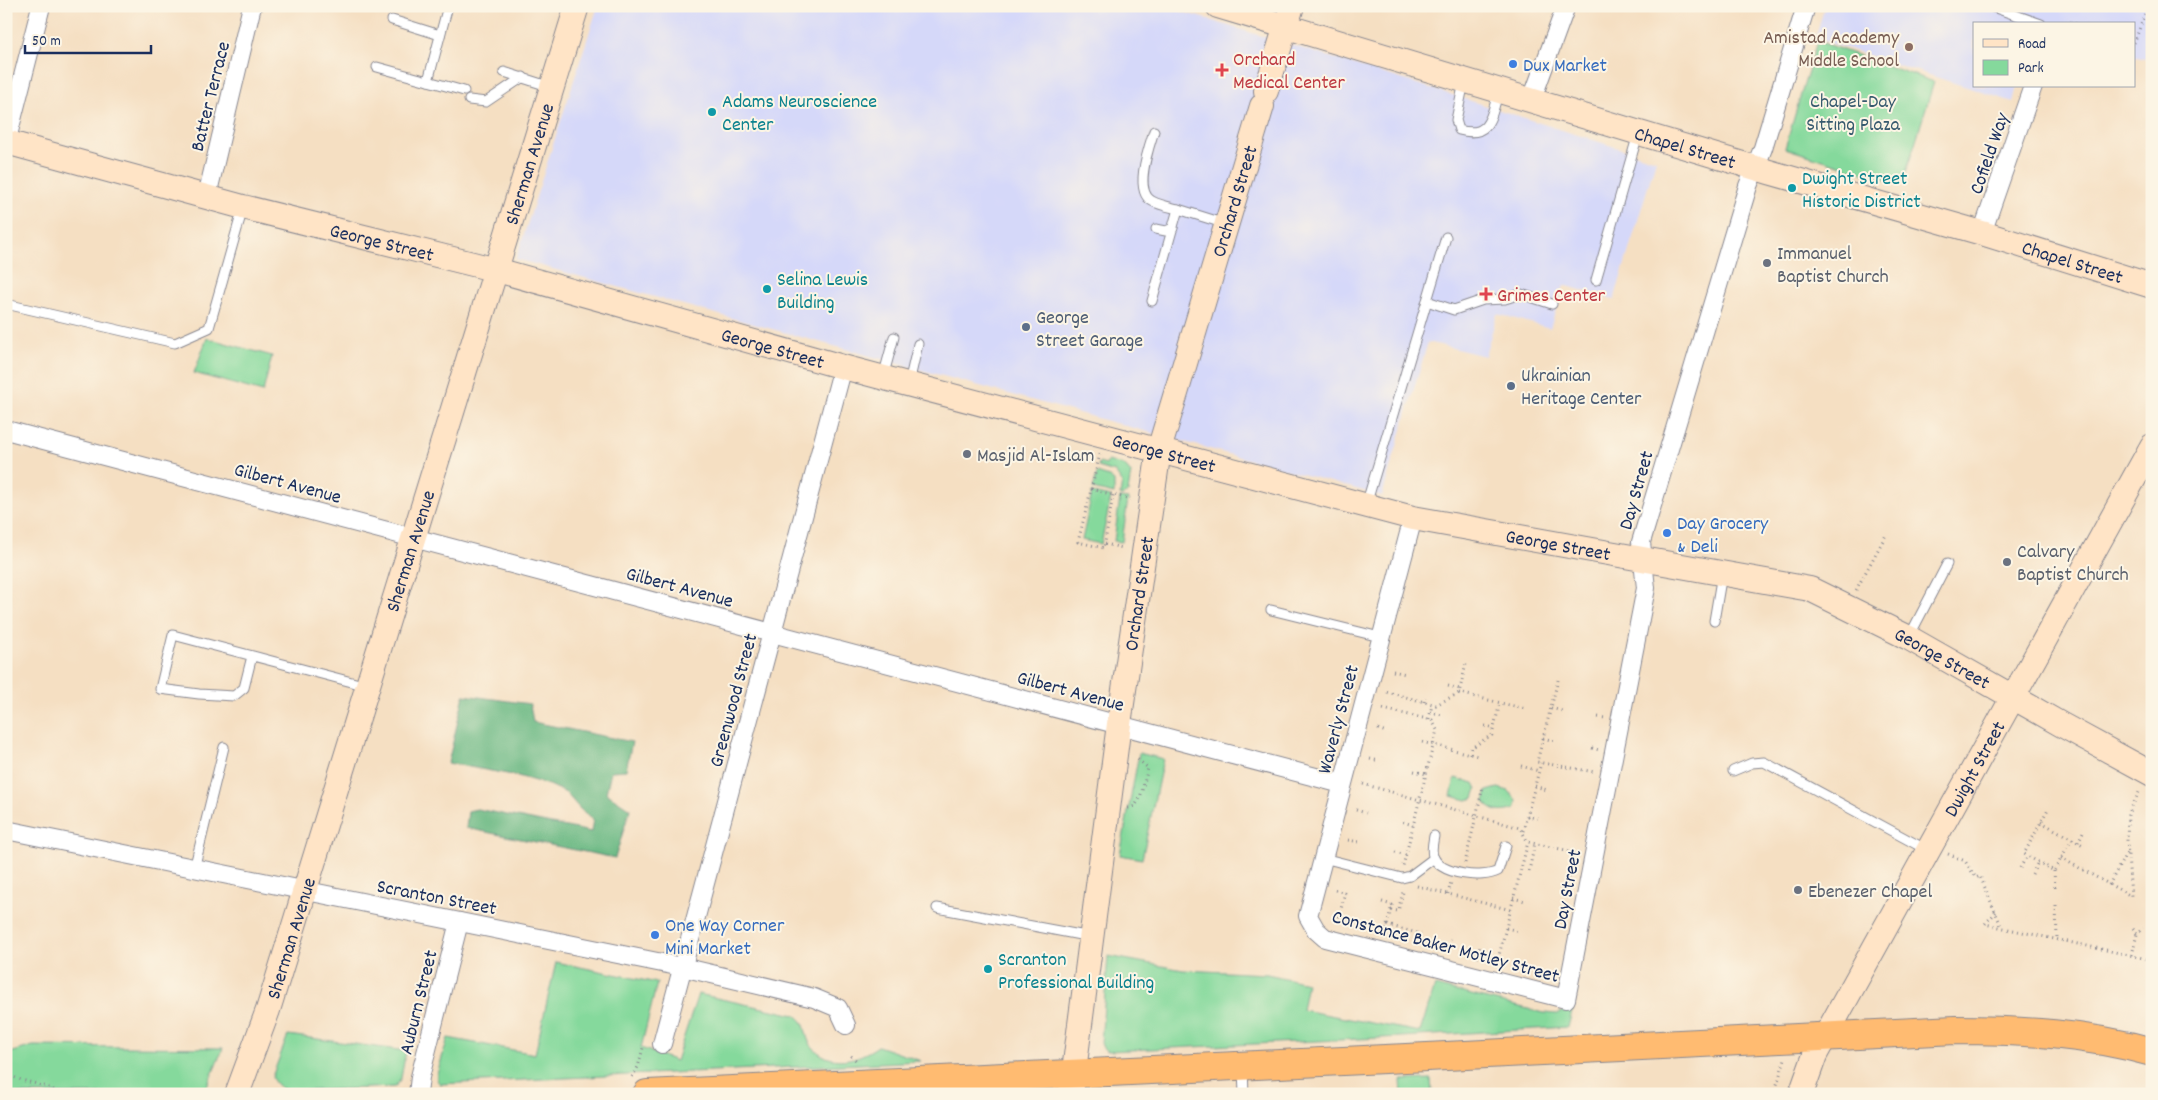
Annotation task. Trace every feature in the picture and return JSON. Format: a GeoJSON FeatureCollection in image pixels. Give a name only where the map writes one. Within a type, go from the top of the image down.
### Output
{"type":"FeatureCollection","features":[{"type":"Feature","properties":{"kind":"highway"},"geometry":{"type":"LineString","coordinates":[[640,1086],[780,1091],[1072,1083],[1243,1065],[1946,1030],[2006,1030],[2089,1039],[2152,1052]]}},
{"type":"Feature","properties":{"kind":"main road","name":"Sherman Avenue"},"geometry":{"type":"LineString","coordinates":[[237,1094],[268,1010],[577,6]]}},
{"type":"Feature","properties":{"kind":"main road","name":"Chapel Street"},"geometry":{"type":"LineString","coordinates":[[1218,6],[1289,17],[1464,79],[1982,233],[2152,286]]}},
{"type":"Feature","properties":{"kind":"main road","name":"Orchard Street"},"geometry":{"type":"LineString","coordinates":[[1072,1083],[1119,724],[1159,450],[1289,17]]}},
{"type":"Feature","properties":{"kind":"main road","name":"George Street"},"geometry":{"type":"LineString","coordinates":[[6,142],[243,206],[497,270],[843,367],[1413,518],[1810,589],[1909,638],[2012,696],[2146,782]]}},
{"type":"Feature","properties":{"kind":"main road","name":"Dwight Street"},"geometry":{"type":"LineString","coordinates":[[1802,1094],[1815,1055],[1936,851],[2012,696],[2152,446]]}},
{"type":"Feature","properties":{"kind":"street"},"geometry":{"type":"LineString","coordinates":[[6,142],[41,6]]}},
{"type":"Feature","properties":{"kind":"street","name":"Batter Terrace"},"geometry":{"type":"LineString","coordinates":[[206,196],[252,6]]}},
{"type":"Feature","properties":{"kind":"street"},"geometry":{"type":"LineString","coordinates":[[1532,99],[1566,6]]}},
{"type":"Feature","properties":{"kind":"street","name":"Day Street"},"geometry":{"type":"LineString","coordinates":[[1566,999],[1646,588],[1641,542],[1748,186],[1763,148],[1806,6]]}},
{"type":"Feature","properties":{"kind":"street","name":"Cofield Way"},"geometry":{"type":"LineString","coordinates":[[1982,233],[2032,88]]}},
{"type":"Feature","properties":{"kind":"street","name":"Greenwood Street"},"geometry":{"type":"LineString","coordinates":[[662,1044],[843,367]]}},
{"type":"Feature","properties":{"kind":"street","name":"Gilbert Avenue"},"geometry":{"type":"LineString","coordinates":[[6,430],[414,536],[1342,784]]}},
{"type":"Feature","properties":{"kind":"street","name":"Waverly Street"},"geometry":{"type":"LineString","coordinates":[[1316,930],[1308,916],[1380,637],[1413,518]]}},
{"type":"Feature","properties":{"kind":"street","name":"Scranton Street"},"geometry":{"type":"LineString","coordinates":[[6,830],[682,967],[814,998],[838,1008],[846,1025]]}},
{"type":"Feature","properties":{"kind":"street","name":"Auburn Street"},"geometry":{"type":"LineString","coordinates":[[418,1094],[420,1077],[459,922]]}},
{"type":"Feature","properties":{"kind":"street","name":"Constance Baker Motley Street"},"geometry":{"type":"LineString","coordinates":[[1316,930],[1325,938],[1566,999]]}},
{"type":"Feature","properties":{"kind":"lane"},"geometry":{"type":"LineString","coordinates":[[428,81],[448,6]]}},
{"type":"Feature","properties":{"kind":"lane"},"geometry":{"type":"LineString","coordinates":[[1990,6],[2035,22]]}},
{"type":"Feature","properties":{"kind":"lane"},"geometry":{"type":"LineString","coordinates":[[392,20],[440,35]]}},
{"type":"Feature","properties":{"kind":"lane"},"geometry":{"type":"LineString","coordinates":[[377,67],[464,91]]}},
{"type":"Feature","properties":{"kind":"lane"},"geometry":{"type":"LineString","coordinates":[[504,72],[552,87]]}},
{"type":"Feature","properties":{"kind":"lane"},"geometry":{"type":"LineString","coordinates":[[469,100],[486,102],[523,77]]}},
{"type":"Feature","properties":{"kind":"lane"},"geometry":{"type":"LineString","coordinates":[[1464,79],[1456,120],[1459,130],[1478,132],[1486,128],[1499,89]]}},
{"type":"Feature","properties":{"kind":"lane"},"geometry":{"type":"LineString","coordinates":[[1154,131],[1143,172],[1144,192],[1150,204],[1178,209],[1226,224]]}},
{"type":"Feature","properties":{"kind":"lane"},"geometry":{"type":"LineString","coordinates":[[1596,280],[1638,132]]}},
{"type":"Feature","properties":{"kind":"lane"},"geometry":{"type":"LineString","coordinates":[[6,304],[175,343],[209,328],[243,206]]}},
{"type":"Feature","properties":{"kind":"lane"},"geometry":{"type":"LineString","coordinates":[[1152,301],[1178,209]]}},
{"type":"Feature","properties":{"kind":"lane"},"geometry":{"type":"LineString","coordinates":[[1156,229],[1166,230],[1173,228]]}},
{"type":"Feature","properties":{"kind":"lane"},"geometry":{"type":"LineString","coordinates":[[1366,506],[1446,237]]}},
{"type":"Feature","properties":{"kind":"lane"},"geometry":{"type":"LineString","coordinates":[[1427,301],[1454,310],[1484,300],[1504,299],[1520,294],[1552,304]]}},
{"type":"Feature","properties":{"kind":"lane"},"geometry":{"type":"LineString","coordinates":[[883,377],[894,337]]}},
{"type":"Feature","properties":{"kind":"lane"},"geometry":{"type":"LineString","coordinates":[[908,384],[918,344]]}},
{"type":"Feature","properties":{"kind":"lane"},"geometry":{"type":"LineString","coordinates":[[1909,638],[1947,564]]}},
{"type":"Feature","properties":{"kind":"lane"},"geometry":{"type":"LineString","coordinates":[[1714,621],[1722,574]]}},
{"type":"Feature","properties":{"kind":"lane"},"geometry":{"type":"LineString","coordinates":[[1271,610],[1380,637]]}},
{"type":"Feature","properties":{"kind":"lane"},"geometry":{"type":"LineString","coordinates":[[252,656],[244,688],[234,696],[160,689],[173,635],[367,686]]}},
{"type":"Feature","properties":{"kind":"lane"},"geometry":{"type":"LineString","coordinates":[[194,868],[224,747]]}},
{"type":"Feature","properties":{"kind":"lane"},"geometry":{"type":"LineString","coordinates":[[1733,771],[1752,763],[1764,762],[1936,851]]}},
{"type":"Feature","properties":{"kind":"lane"},"geometry":{"type":"LineString","coordinates":[[1434,836],[1432,851],[1434,858],[1448,869],[1480,876],[1493,874],[1498,871],[1506,846]]}},
{"type":"Feature","properties":{"kind":"lane"},"geometry":{"type":"LineString","coordinates":[[1323,858],[1402,878],[1410,876],[1434,858]]}},
{"type":"Feature","properties":{"kind":"lane"},"geometry":{"type":"LineString","coordinates":[[937,908],[1092,937]]}},
{"type":"Feature","properties":{"kind":"lane"},"geometry":{"type":"LineString","coordinates":[[1243,1065],[1244,1094]]}},
{"type":"Feature","properties":{"kind":"path"},"geometry":{"type":"LineString","coordinates":[[2136,38],[2148,6]]}},
{"type":"Feature","properties":{"kind":"path"},"geometry":{"type":"LineString","coordinates":[[1100,453],[1078,542],[1104,548],[1113,495]]}},
{"type":"Feature","properties":{"kind":"path"},"geometry":{"type":"LineString","coordinates":[[1092,489],[1130,499]]}},
{"type":"Feature","properties":{"kind":"path"},"geometry":{"type":"LineString","coordinates":[[1855,591],[1886,535]]}},
{"type":"Feature","properties":{"kind":"path"},"geometry":{"type":"LineString","coordinates":[[1105,544],[1123,548]]}},
{"type":"Feature","properties":{"kind":"path"},"geometry":{"type":"LineString","coordinates":[[1388,692],[1436,706],[1460,691],[1466,664]]}},
{"type":"Feature","properties":{"kind":"path"},"geometry":{"type":"LineString","coordinates":[[1393,671],[1406,674]]}},
{"type":"Feature","properties":{"kind":"path"},"geometry":{"type":"LineString","coordinates":[[1558,680],[1537,762],[1598,772]]}},
{"type":"Feature","properties":{"kind":"path"},"geometry":{"type":"LineString","coordinates":[[1448,686],[1500,703],[1526,709]]}},
{"type":"Feature","properties":{"kind":"path"},"geometry":{"type":"LineString","coordinates":[[1424,702],[1425,697]]}},
{"type":"Feature","properties":{"kind":"path"},"geometry":{"type":"LineString","coordinates":[[1470,754],[1472,748],[1492,735],[1500,703]]}},
{"type":"Feature","properties":{"kind":"path"},"geometry":{"type":"LineString","coordinates":[[1429,720],[1432,705]]}},
{"type":"Feature","properties":{"kind":"path"},"geometry":{"type":"LineString","coordinates":[[1383,708],[1432,720],[1437,730],[1402,878],[1414,885],[1511,910]]}},
{"type":"Feature","properties":{"kind":"path"},"geometry":{"type":"LineString","coordinates":[[1551,708],[1562,711]]}},
{"type":"Feature","properties":{"kind":"path"},"geometry":{"type":"LineString","coordinates":[[1430,712],[1442,715]]}},
{"type":"Feature","properties":{"kind":"path"},"geometry":{"type":"LineString","coordinates":[[1485,726],[1494,728]]}},
{"type":"Feature","properties":{"kind":"path"},"geometry":{"type":"LineString","coordinates":[[1378,730],[1386,732]]}},
{"type":"Feature","properties":{"kind":"path"},"geometry":{"type":"LineString","coordinates":[[1543,738],[1556,741]]}},
{"type":"Feature","properties":{"kind":"path"},"geometry":{"type":"LineString","coordinates":[[1422,742],[1478,756]]}},
{"type":"Feature","properties":{"kind":"path"},"geometry":{"type":"LineString","coordinates":[[1127,808],[1135,806],[1140,798],[1148,768],[1135,757]]}},
{"type":"Feature","properties":{"kind":"path"},"geometry":{"type":"LineString","coordinates":[[1370,759],[1379,761]]}},
{"type":"Feature","properties":{"kind":"path"},"geometry":{"type":"LineString","coordinates":[[1522,832],[1541,763]]}},
{"type":"Feature","properties":{"kind":"path"},"geometry":{"type":"LineString","coordinates":[[1521,766],[1539,771]]}},
{"type":"Feature","properties":{"kind":"path"},"geometry":{"type":"LineString","coordinates":[[1414,771],[1426,774]]}},
{"type":"Feature","properties":{"kind":"path"},"geometry":{"type":"LineString","coordinates":[[2061,858],[2131,896],[2128,816],[2146,782]]}},
{"type":"Feature","properties":{"kind":"path"},"geometry":{"type":"LineString","coordinates":[[1363,784],[1520,828],[1528,842],[1497,963]]}},
{"type":"Feature","properties":{"kind":"path"},"geometry":{"type":"LineString","coordinates":[[1535,786],[1547,790]]}},
{"type":"Feature","properties":{"kind":"path"},"geometry":{"type":"LineString","coordinates":[[1462,873],[1483,787]]}},
{"type":"Feature","properties":{"kind":"path"},"geometry":{"type":"LineString","coordinates":[[2048,809],[2024,854],[2054,871]]}},
{"type":"Feature","properties":{"kind":"path"},"geometry":{"type":"LineString","coordinates":[[1356,810],[1366,813]]}},
{"type":"Feature","properties":{"kind":"path"},"geometry":{"type":"LineString","coordinates":[[1527,816],[1541,819]]}},
{"type":"Feature","properties":{"kind":"path"},"geometry":{"type":"LineString","coordinates":[[1403,822],[1413,825]]}},
{"type":"Feature","properties":{"kind":"path"},"geometry":{"type":"LineString","coordinates":[[2041,822],[2083,845]]}},
{"type":"Feature","properties":{"kind":"path"},"geometry":{"type":"LineString","coordinates":[[2078,842],[2083,832]]}},
{"type":"Feature","properties":{"kind":"path"},"geometry":{"type":"LineString","coordinates":[[2055,888],[2054,871],[2072,839]]}},
{"type":"Feature","properties":{"kind":"path"},"geometry":{"type":"LineString","coordinates":[[1348,840],[1359,842]]}},
{"type":"Feature","properties":{"kind":"path"},"geometry":{"type":"LineString","coordinates":[[1528,842],[1582,854]]}},
{"type":"Feature","properties":{"kind":"path"},"geometry":{"type":"LineString","coordinates":[[1521,869],[1530,871],[1535,843]]}},
{"type":"Feature","properties":{"kind":"path"},"geometry":{"type":"LineString","coordinates":[[1936,851],[1965,861],[1976,878],[1980,876],[2002,928]]}},
{"type":"Feature","properties":{"kind":"path"},"geometry":{"type":"LineString","coordinates":[[1395,852],[1406,855]]}},
{"type":"Feature","properties":{"kind":"path"},"geometry":{"type":"LineString","coordinates":[[1569,878],[1574,852]]}},
{"type":"Feature","properties":{"kind":"path"},"geometry":{"type":"LineString","coordinates":[[2109,885],[2128,852]]}},
{"type":"Feature","properties":{"kind":"path"},"geometry":{"type":"LineString","coordinates":[[2020,868],[2027,856]]}},
{"type":"Feature","properties":{"kind":"path"},"geometry":{"type":"LineString","coordinates":[[2032,874],[2038,862]]}},
{"type":"Feature","properties":{"kind":"path"},"geometry":{"type":"LineString","coordinates":[[1335,890],[1346,892],[1338,922]]}},
{"type":"Feature","properties":{"kind":"path"},"geometry":{"type":"LineString","coordinates":[[1391,910],[1398,911],[1403,892]]}},
{"type":"Feature","properties":{"kind":"path"},"geometry":{"type":"LineString","coordinates":[[1513,898],[1525,901]]}},
{"type":"Feature","properties":{"kind":"path"},"geometry":{"type":"LineString","coordinates":[[1382,902],[1392,905],[1384,934]]}},
{"type":"Feature","properties":{"kind":"path"},"geometry":{"type":"LineString","coordinates":[[2056,906],[2057,939]]}},
{"type":"Feature","properties":{"kind":"path"},"geometry":{"type":"LineString","coordinates":[[1996,912],[1985,924],[2152,960]]}},
{"type":"Feature","properties":{"kind":"path"},"geometry":{"type":"LineString","coordinates":[[1387,925],[1421,933],[1419,942]]}},
{"type":"Feature","properties":{"kind":"path"},"geometry":{"type":"LineString","coordinates":[[1506,928],[1519,931]]}},
{"type":"Feature","properties":{"kind":"path"},"geometry":{"type":"LineString","coordinates":[[2132,955],[2137,934],[2143,928]]}},
{"type":"Feature","properties":{"kind":"path"},"geometry":{"type":"LineString","coordinates":[[2133,929],[2137,934]]}},
{"type":"Feature","properties":{"kind":"path"},"geometry":{"type":"LineString","coordinates":[[1448,950],[1451,940]]}},
{"type":"Feature","properties":{"kind":"path"},"geometry":{"type":"LineString","coordinates":[[1477,958],[1480,947]]}},
{"type":"Feature","properties":{"kind":"path"},"geometry":{"type":"LineString","coordinates":[[640,1086],[638,1067],[643,1048]]}},
{"type":"Feature","properties":{"kind":"path"},"geometry":{"type":"LineString","coordinates":[[1774,1094],[1785,1057],[1790,1057]]}},
{"type":"Feature","properties":{"kind":"path"},"geometry":{"type":"LineString","coordinates":[[6,1073],[60,1094]]}},
{"type":"Feature","properties":{"kind":"shaded area"},"geometry":{"type":"Polygon","coordinates":[[[598,6],[1164,6],[1656,160],[1614,300],[1564,285],[1550,328],[1497,314],[1485,356],[1428,342],[1382,496],[516,259],[598,6]]]}},
{"type":"Feature","properties":{"kind":"shaded area","name":"Amistad Academy Middle School"},"geometry":{"type":"Polygon","coordinates":[[[1825,6],[2152,6],[2152,61],[2136,57],[2136,22],[1973,22],[1973,88],[2016,88],[2013,102],[1815,38],[1825,6]]]}},
{"type":"Feature","properties":{"kind":"green space","name":"Chapel-Day Sitting Plaza"},"geometry":{"type":"Polygon","coordinates":[[[1817,41],[1934,82],[1902,185],[1785,148],[1817,41]]]}},
{"type":"Feature","properties":{"kind":"green space"},"geometry":{"type":"Polygon","coordinates":[[[207,338],[272,356],[263,392],[194,373],[207,338]]]}},
{"type":"Feature","properties":{"kind":"green space"},"geometry":{"type":"Polygon","coordinates":[[[1108,461],[1125,466],[1131,473],[1128,492],[1122,496],[1120,495],[1122,482],[1115,472],[1098,467],[1099,463],[1106,465],[1108,461]]]}},
{"type":"Feature","properties":{"kind":"green space"},"geometry":{"type":"Polygon","coordinates":[[[1097,473],[1114,481],[1114,494],[1093,489],[1097,473]]]}},
{"type":"Feature","properties":{"kind":"green space"},"geometry":{"type":"Polygon","coordinates":[[[1092,493],[1111,497],[1101,544],[1082,540],[1092,493]]]}},
{"type":"Feature","properties":{"kind":"green space"},"geometry":{"type":"Polygon","coordinates":[[[1120,498],[1128,499],[1122,542],[1114,541],[1120,498]]]}},
{"type":"Feature","properties":{"kind":"green space"},"geometry":{"type":"Polygon","coordinates":[[[464,695],[530,704],[533,722],[632,742],[626,770],[611,771],[606,793],[630,809],[615,858],[466,828],[468,811],[477,809],[591,832],[593,819],[580,809],[566,793],[552,786],[518,776],[448,763],[464,695]]]}},
{"type":"Feature","properties":{"kind":"green space"},"geometry":{"type":"Polygon","coordinates":[[[1139,753],[1163,759],[1142,859],[1120,855],[1139,753]]]}},
{"type":"Feature","properties":{"kind":"green space"},"geometry":{"type":"Polygon","coordinates":[[[1455,778],[1474,783],[1477,789],[1474,798],[1467,800],[1451,796],[1455,778]]]}},
{"type":"Feature","properties":{"kind":"green space"},"geometry":{"type":"Polygon","coordinates":[[[1498,788],[1509,791],[1517,801],[1515,809],[1498,811],[1484,802],[1487,791],[1498,788]]]}},
{"type":"Feature","properties":{"kind":"green space"},"geometry":{"type":"Polygon","coordinates":[[[1108,956],[1183,970],[1267,974],[1307,983],[1302,1010],[1420,1032],[1435,986],[1544,1013],[1557,1014],[1573,1008],[1568,1027],[1108,1051],[1103,1048],[1101,1043],[1108,956]]]}},
{"type":"Feature","properties":{"kind":"green space"},"geometry":{"type":"Polygon","coordinates":[[[556,962],[657,983],[641,1048],[676,1061],[698,994],[795,1015],[802,1022],[811,1045],[826,1057],[843,1060],[861,1055],[878,1046],[921,1061],[440,1084],[437,1080],[437,1074],[448,1038],[535,1054],[556,962]]]}},
{"type":"Feature","properties":{"kind":"green space"},"geometry":{"type":"Polygon","coordinates":[[[288,1035],[406,1051],[401,1078],[395,1087],[292,1091],[282,1088],[275,1083],[272,1077],[288,1035]]]}},
{"type":"Feature","properties":{"kind":"green space"},"geometry":{"type":"Polygon","coordinates":[[[33,1046],[223,1048],[204,1094],[6,1094],[6,1054],[33,1046]]]}},
{"type":"Feature","properties":{"kind":"green space"},"geometry":{"type":"Polygon","coordinates":[[[1431,1079],[1432,1094],[1402,1094],[1401,1080],[1431,1079]]]}},
{"type":"Feature","properties":{"kind":"green space"},"geometry":{"type":"Polygon","coordinates":[[[1036,1090],[1038,1094],[948,1094],[1036,1090]]]}},
{"type":"Feature","properties":{"kind":"place","name":"Amistad Academy Middle School"},"geometry":{"type":"Point","coordinates":[1909,47]}},
{"type":"Feature","properties":{"kind":"place","name":"Dux Market"},"geometry":{"type":"Point","coordinates":[1513,64]}},
{"type":"Feature","properties":{"kind":"place","name":"Orchard Medical Center"},"geometry":{"type":"Point","coordinates":[1222,70]}},
{"type":"Feature","properties":{"kind":"place","name":"Adams Neuroscience Center"},"geometry":{"type":"Point","coordinates":[712,112]}},
{"type":"Feature","properties":{"kind":"place","name":"Dwight Street Historic District"},"geometry":{"type":"Point","coordinates":[1792,188]}},
{"type":"Feature","properties":{"kind":"place","name":"Immanuel Baptist Church"},"geometry":{"type":"Point","coordinates":[1767,263]}},
{"type":"Feature","properties":{"kind":"place","name":"Selina Lewis Building"},"geometry":{"type":"Point","coordinates":[767,289]}},
{"type":"Feature","properties":{"kind":"place","name":"Grimes Center"},"geometry":{"type":"Point","coordinates":[1486,294]}},
{"type":"Feature","properties":{"kind":"place","name":"George Street Garage"},"geometry":{"type":"Point","coordinates":[1026,327]}},
{"type":"Feature","properties":{"kind":"place","name":"Ukrainian Heritage Center"},"geometry":{"type":"Point","coordinates":[1511,386]}},
{"type":"Feature","properties":{"kind":"place","name":"Masjid Al-Islam"},"geometry":{"type":"Point","coordinates":[967,454]}},
{"type":"Feature","properties":{"kind":"place","name":"Day Grocery & Deli"},"geometry":{"type":"Point","coordinates":[1667,533]}},
{"type":"Feature","properties":{"kind":"place","name":"Calvary Baptist Church"},"geometry":{"type":"Point","coordinates":[2007,562]}},
{"type":"Feature","properties":{"kind":"place","name":"Ebenezer Chapel"},"geometry":{"type":"Point","coordinates":[1798,890]}},
{"type":"Feature","properties":{"kind":"place","name":"One Way Corner Mini Market"},"geometry":{"type":"Point","coordinates":[655,935]}},
{"type":"Feature","properties":{"kind":"place","name":"Scranton Professional Building"},"geometry":{"type":"Point","coordinates":[988,969]}}]}
